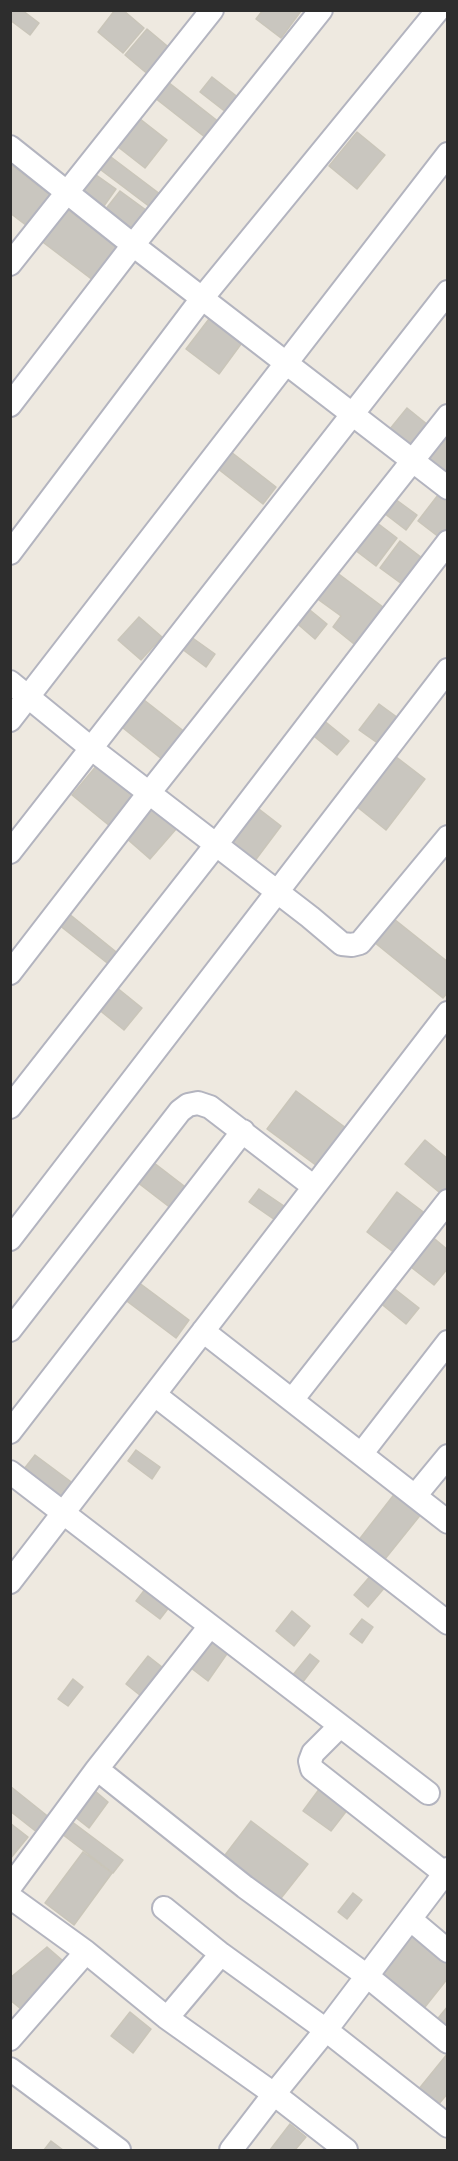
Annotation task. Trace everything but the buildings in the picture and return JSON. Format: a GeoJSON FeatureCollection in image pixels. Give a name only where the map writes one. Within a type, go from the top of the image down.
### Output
{"type":"FeatureCollection","features":[{"type":"Feature","properties":{"kind":"street"},"geometry":{"type":"LineString","coordinates":[[10,264],[212,10]]}},
{"type":"Feature","properties":{"kind":"street"},"geometry":{"type":"LineString","coordinates":[[10,405],[133,245],[237,118],[321,10]]}},
{"type":"Feature","properties":{"kind":"street"},"geometry":{"type":"LineString","coordinates":[[10,552],[203,297],[438,10]]}},
{"type":"Feature","properties":{"kind":"street"},"geometry":{"type":"LineString","coordinates":[[10,147],[447,488]]}},
{"type":"Feature","properties":{"kind":"street"},"geometry":{"type":"LineString","coordinates":[[10,720],[447,154]]}},
{"type":"Feature","properties":{"kind":"street"},"geometry":{"type":"LineString","coordinates":[[10,852],[447,292]]}},
{"type":"Feature","properties":{"kind":"street"},"geometry":{"type":"LineString","coordinates":[[10,973],[447,416]]}},
{"type":"Feature","properties":{"kind":"street"},"geometry":{"type":"LineString","coordinates":[[10,1107],[215,846],[447,542]]}},
{"type":"Feature","properties":{"kind":"street"},"geometry":{"type":"LineString","coordinates":[[10,1239],[447,670]]}},
{"type":"Feature","properties":{"kind":"street"},"geometry":{"type":"LineString","coordinates":[[10,682],[342,944],[360,943],[447,837]]}},
{"type":"Feature","properties":{"kind":"street"},"geometry":{"type":"LineString","coordinates":[[10,1582],[447,1014]]}},
{"type":"Feature","properties":{"kind":"street"},"geometry":{"type":"LineString","coordinates":[[10,1330],[180,1112],[188,1105],[198,1103],[210,1107],[314,1187]]}},
{"type":"Feature","properties":{"kind":"street"},"geometry":{"type":"LineString","coordinates":[[10,1432],[243,1131]]}},
{"type":"Feature","properties":{"kind":"street"},"geometry":{"type":"LineString","coordinates":[[292,1400],[447,1201]]}},
{"type":"Feature","properties":{"kind":"street"},"geometry":{"type":"LineString","coordinates":[[204,1331],[447,1522]]}},
{"type":"Feature","properties":{"kind":"street"},"geometry":{"type":"LineString","coordinates":[[362,1453],[447,1342]]}},
{"type":"Feature","properties":{"kind":"street"},"geometry":{"type":"LineString","coordinates":[[155,1395],[447,1623]]}},
{"type":"Feature","properties":{"kind":"street"},"geometry":{"type":"LineString","coordinates":[[415,1496],[447,1456]]}},
{"type":"Feature","properties":{"kind":"street"},"geometry":{"type":"LineString","coordinates":[[10,1472],[428,1793]]}},
{"type":"Feature","properties":{"kind":"street"},"geometry":{"type":"LineString","coordinates":[[10,1887],[97,1769],[210,1626]]}},
{"type":"Feature","properties":{"kind":"street"},"geometry":{"type":"LineString","coordinates":[[231,2151],[446,1873],[312,1769],[310,1761],[313,1753],[340,1726]]}},
{"type":"Feature","properties":{"kind":"street"},"geometry":{"type":"LineString","coordinates":[[97,1769],[245,1887],[367,1976],[447,2042]]}},
{"type":"Feature","properties":{"kind":"street"},"geometry":{"type":"LineString","coordinates":[[10,1897],[86,1952],[167,2018],[274,2094],[346,2151]]}},
{"type":"Feature","properties":{"kind":"street"},"geometry":{"type":"LineString","coordinates":[[164,1908],[221,1954],[326,2030],[447,2126]]}},
{"type":"Feature","properties":{"kind":"street"},"geometry":{"type":"LineString","coordinates":[[411,1919],[447,1951]]}},
{"type":"Feature","properties":{"kind":"street"},"geometry":{"type":"LineString","coordinates":[[10,2039],[86,1952]]}},
{"type":"Feature","properties":{"kind":"street"},"geometry":{"type":"LineString","coordinates":[[167,2018],[221,1954]]}},
{"type":"Feature","properties":{"kind":"street"},"geometry":{"type":"LineString","coordinates":[[10,2069],[119,2151]]}}]}
